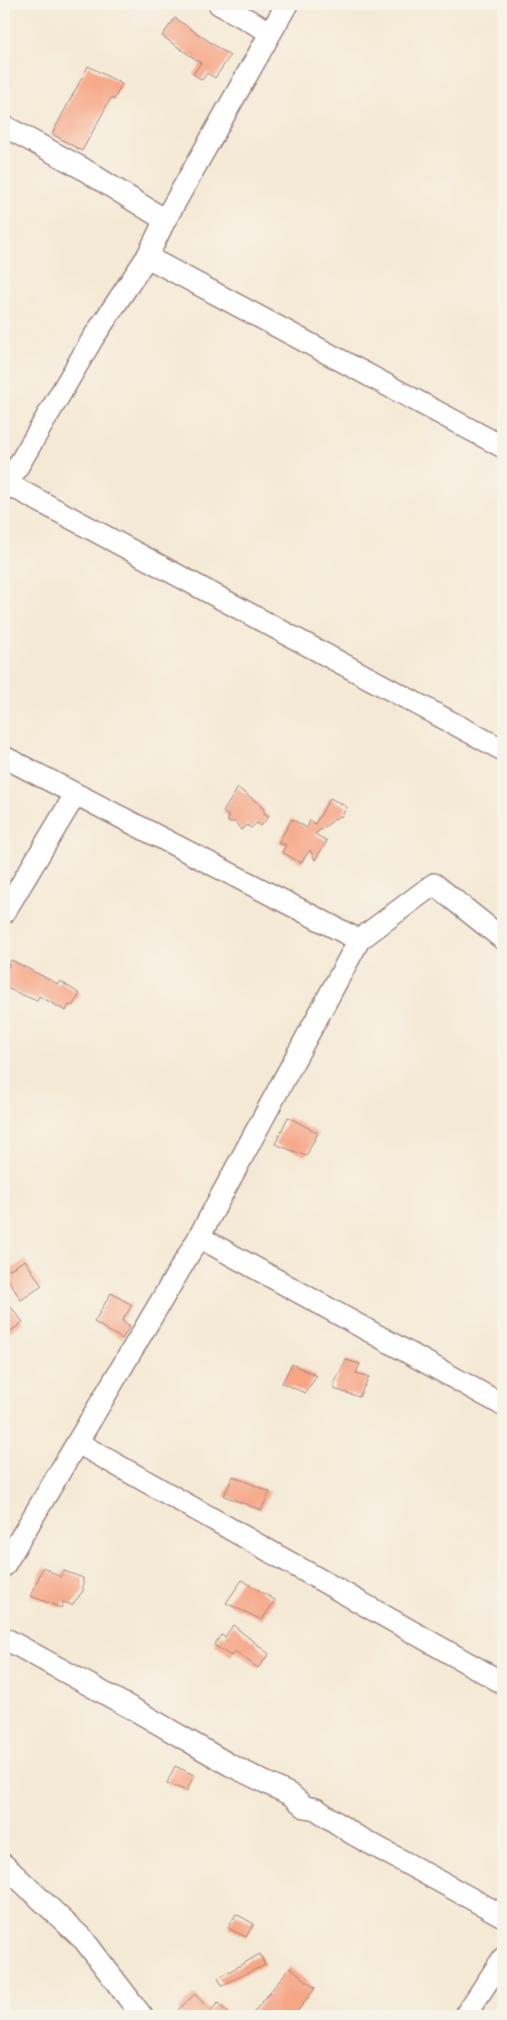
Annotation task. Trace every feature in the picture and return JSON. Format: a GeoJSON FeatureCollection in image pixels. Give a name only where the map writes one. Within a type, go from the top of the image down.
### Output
{"type":"FeatureCollection","features":[{"type":"Feature","properties":{"kind":"street"},"geometry":{"type":"LineString","coordinates":[[219,4],[270,32]]}},
{"type":"Feature","properties":{"kind":"street"},"geometry":{"type":"LineString","coordinates":[[287,4],[165,220],[147,257],[93,338],[5,485],[503,750]]}},
{"type":"Feature","properties":{"kind":"street"},"geometry":{"type":"LineString","coordinates":[[4,126],[80,167],[165,220]]}},
{"type":"Feature","properties":{"kind":"street"},"geometry":{"type":"LineString","coordinates":[[147,257],[503,447]]}},
{"type":"Feature","properties":{"kind":"street"},"geometry":{"type":"LineString","coordinates":[[4,757],[359,940]]}},
{"type":"Feature","properties":{"kind":"street"},"geometry":{"type":"LineString","coordinates":[[4,913],[75,795]]}},
{"type":"Feature","properties":{"kind":"street"},"geometry":{"type":"LineString","coordinates":[[4,1566],[199,1237],[359,940],[434,884],[503,939]]}},
{"type":"Feature","properties":{"kind":"street"},"geometry":{"type":"LineString","coordinates":[[199,1237],[503,1405]]}},
{"type":"Feature","properties":{"kind":"street"},"geometry":{"type":"LineString","coordinates":[[78,1443],[503,1683]]}},
{"type":"Feature","properties":{"kind":"street"},"geometry":{"type":"LineString","coordinates":[[4,1638],[230,1765],[292,1795],[305,1807],[316,1809],[353,1834],[503,1916]]}},
{"type":"Feature","properties":{"kind":"street"},"geometry":{"type":"LineString","coordinates":[[4,1865],[84,1940],[138,2015]]}},
{"type":"Feature","properties":{"kind":"street"},"geometry":{"type":"LineString","coordinates":[[465,2016],[503,1958]]}},
{"type":"Feature","properties":{"kind":"building"},"geometry":{"type":"Polygon","coordinates":[[[175,18],[230,56],[215,78],[207,73],[202,80],[193,74],[201,63],[162,36],[175,18]]]}},
{"type":"Feature","properties":{"kind":"building"},"geometry":{"type":"Polygon","coordinates":[[[88,66],[122,84],[114,100],[111,98],[82,151],[52,134],[88,66]]]}},
{"type":"Feature","properties":{"kind":"building"},"geometry":{"type":"Polygon","coordinates":[[[238,788],[261,805],[264,813],[269,816],[261,826],[257,823],[251,828],[247,825],[241,830],[235,822],[228,822],[228,816],[223,812],[238,788]]]}},
{"type":"Feature","properties":{"kind":"building"},"geometry":{"type":"Polygon","coordinates":[[[330,798],[347,807],[341,817],[339,816],[315,834],[327,841],[315,860],[310,850],[301,863],[282,852],[286,845],[278,843],[292,819],[307,828],[310,820],[315,824],[330,798]]]}},
{"type":"Feature","properties":{"kind":"building"},"geometry":{"type":"Polygon","coordinates":[[[11,960],[58,984],[60,981],[80,994],[66,1011],[39,996],[37,1001],[4,987],[4,975],[11,960]]]}},
{"type":"Feature","properties":{"kind":"building"},"geometry":{"type":"Polygon","coordinates":[[[288,1117],[318,1133],[306,1156],[275,1144],[288,1117]]]}},
{"type":"Feature","properties":{"kind":"building"},"geometry":{"type":"Polygon","coordinates":[[[25,1260],[42,1286],[21,1300],[4,1273],[25,1260]]]}},
{"type":"Feature","properties":{"kind":"building"},"geometry":{"type":"Polygon","coordinates":[[[111,1293],[132,1305],[122,1321],[130,1326],[122,1339],[94,1322],[111,1293]]]}},
{"type":"Feature","properties":{"kind":"building"},"geometry":{"type":"Polygon","coordinates":[[[4,1298],[23,1322],[4,1336],[4,1298]]]}},
{"type":"Feature","properties":{"kind":"building"},"geometry":{"type":"Polygon","coordinates":[[[346,1360],[360,1364],[356,1373],[369,1377],[359,1397],[334,1389],[334,1384],[346,1360]]]}},
{"type":"Feature","properties":{"kind":"building"},"geometry":{"type":"Polygon","coordinates":[[[292,1364],[317,1376],[305,1393],[282,1383],[292,1364]]]}},
{"type":"Feature","properties":{"kind":"building"},"geometry":{"type":"Polygon","coordinates":[[[233,1476],[270,1492],[261,1510],[224,1496],[233,1476]]]}},
{"type":"Feature","properties":{"kind":"building"},"geometry":{"type":"Polygon","coordinates":[[[43,1567],[60,1577],[64,1571],[83,1578],[83,1591],[72,1605],[63,1602],[61,1608],[31,1596],[43,1567]]]}},
{"type":"Feature","properties":{"kind":"building"},"geometry":{"type":"Polygon","coordinates":[[[242,1580],[275,1600],[262,1620],[226,1603],[242,1580]]]}},
{"type":"Feature","properties":{"kind":"building"},"geometry":{"type":"Polygon","coordinates":[[[233,1625],[269,1654],[258,1668],[235,1651],[231,1656],[214,1645],[221,1635],[225,1637],[233,1625]]]}},
{"type":"Feature","properties":{"kind":"building"},"geometry":{"type":"Polygon","coordinates":[[[175,1766],[194,1775],[187,1791],[167,1783],[175,1766]]]}},
{"type":"Feature","properties":{"kind":"building"},"geometry":{"type":"Polygon","coordinates":[[[236,1914],[254,1924],[246,1937],[228,1928],[236,1914]]]}},
{"type":"Feature","properties":{"kind":"building"},"geometry":{"type":"Polygon","coordinates":[[[260,1954],[265,1965],[222,1985],[218,1978],[260,1954]]]}},
{"type":"Feature","properties":{"kind":"building"},"geometry":{"type":"Polygon","coordinates":[[[290,1967],[315,1988],[294,2016],[251,2016],[290,1967]]]}},
{"type":"Feature","properties":{"kind":"building"},"geometry":{"type":"Polygon","coordinates":[[[195,1994],[210,2011],[218,2003],[230,2016],[184,2016],[178,2010],[195,1994]]]}}]}
